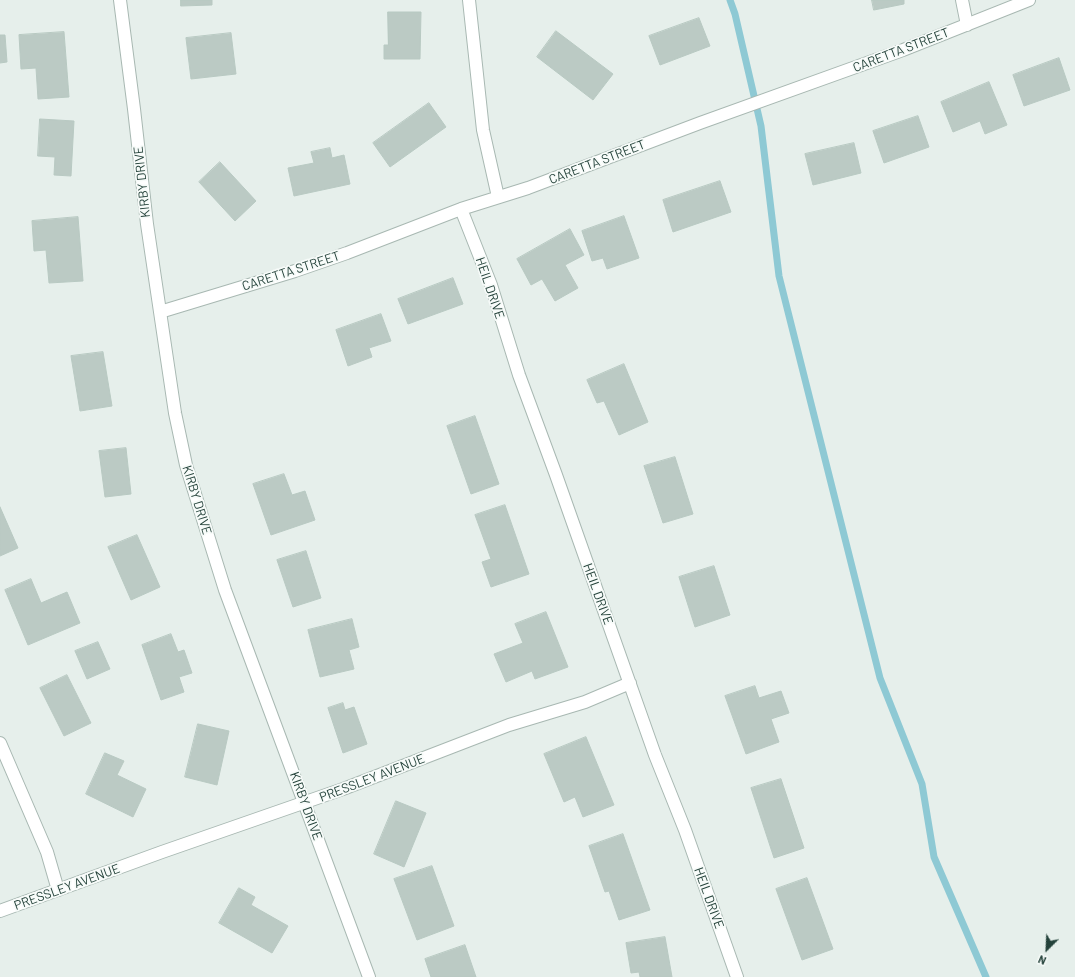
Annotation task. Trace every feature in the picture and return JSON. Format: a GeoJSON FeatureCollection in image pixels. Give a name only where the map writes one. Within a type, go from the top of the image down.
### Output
{"type":"FeatureCollection","features":[{"type":"Feature","properties":{"kind":"street","name":"KIRBY DRIVE"},"geometry":{"type":"LineString","coordinates":[[120,0],[134,108],[146,224],[175,413],[186,465],[225,590],[369,977]]}},
{"type":"Feature","properties":{"kind":"street"},"geometry":{"type":"LineString","coordinates":[[468,0],[483,130],[498,197]]}},
{"type":"Feature","properties":{"kind":"street"},"geometry":{"type":"LineString","coordinates":[[962,0],[967,25]]}},
{"type":"Feature","properties":{"kind":"street","name":"CARETTA STREET"},"geometry":{"type":"LineString","coordinates":[[160,312],[295,271],[347,253],[461,209],[528,188],[700,123],[903,50],[1029,0]]}},
{"type":"Feature","properties":{"kind":"street","name":"HEIL DRIVE"},"geometry":{"type":"LineString","coordinates":[[461,209],[491,286],[519,375],[655,755],[685,830],[737,977]]}},
{"type":"Feature","properties":{"kind":"street","name":"PRESSLEY AVENUE"},"geometry":{"type":"LineString","coordinates":[[0,911],[162,852],[305,803],[509,725],[585,702],[630,683]]}},
{"type":"Feature","properties":{"kind":"street"},"geometry":{"type":"LineString","coordinates":[[0,743],[47,852],[58,890]]}},
{"type":"Feature","properties":{"kind":"building"},"geometry":{"type":"Polygon","coordinates":[[[181,0],[212,0],[212,5],[181,6],[181,0]]]}},
{"type":"Feature","properties":{"kind":"building"},"geometry":{"type":"Polygon","coordinates":[[[872,0],[904,0],[904,4],[874,10],[872,0]]]}},
{"type":"Feature","properties":{"kind":"building"},"geometry":{"type":"Polygon","coordinates":[[[388,12],[421,12],[420,59],[384,59],[384,45],[388,45],[388,12]]]}},
{"type":"Feature","properties":{"kind":"building"},"geometry":{"type":"Polygon","coordinates":[[[699,18],[710,46],[660,65],[649,36],[699,18]]]}},
{"type":"Feature","properties":{"kind":"building"},"geometry":{"type":"Polygon","coordinates":[[[556,31],[613,74],[593,100],[537,57],[556,31]]]}},
{"type":"Feature","properties":{"kind":"building"},"geometry":{"type":"Polygon","coordinates":[[[64,32],[69,97],[38,99],[36,68],[21,69],[19,35],[64,32]]]}},
{"type":"Feature","properties":{"kind":"building"},"geometry":{"type":"Polygon","coordinates":[[[231,33],[236,74],[191,79],[186,38],[231,33]]]}},
{"type":"Feature","properties":{"kind":"building"},"geometry":{"type":"Polygon","coordinates":[[[0,35],[5,35],[7,62],[0,63],[0,35]]]}},
{"type":"Feature","properties":{"kind":"building"},"geometry":{"type":"Polygon","coordinates":[[[1059,58],[1070,90],[1024,106],[1013,75],[1059,58]]]}},
{"type":"Feature","properties":{"kind":"building"},"geometry":{"type":"Polygon","coordinates":[[[989,82],[1007,125],[985,134],[980,121],[953,132],[941,102],[989,82]]]}},
{"type":"Feature","properties":{"kind":"building"},"geometry":{"type":"Polygon","coordinates":[[[429,103],[446,127],[390,167],[373,143],[429,103]]]}},
{"type":"Feature","properties":{"kind":"building"},"geometry":{"type":"Polygon","coordinates":[[[918,116],[929,147],[884,163],[873,131],[918,116]]]}},
{"type":"Feature","properties":{"kind":"building"},"geometry":{"type":"Polygon","coordinates":[[[40,119],[74,121],[71,176],[54,175],[55,157],[38,156],[40,119]]]}},
{"type":"Feature","properties":{"kind":"building"},"geometry":{"type":"Polygon","coordinates":[[[854,143],[861,173],[813,185],[805,154],[854,143]]]}},
{"type":"Feature","properties":{"kind":"building"},"geometry":{"type":"Polygon","coordinates":[[[330,148],[332,158],[344,155],[350,184],[294,196],[288,168],[314,163],[311,152],[330,148]]]}},
{"type":"Feature","properties":{"kind":"building"},"geometry":{"type":"Polygon","coordinates":[[[220,162],[256,201],[235,221],[199,182],[220,162]]]}},
{"type":"Feature","properties":{"kind":"building"},"geometry":{"type":"Polygon","coordinates":[[[720,181],[731,212],[673,232],[663,200],[720,181]]]}},
{"type":"Feature","properties":{"kind":"building"},"geometry":{"type":"Polygon","coordinates":[[[624,216],[639,258],[607,269],[603,258],[592,261],[582,231],[624,216]]]}},
{"type":"Feature","properties":{"kind":"building"},"geometry":{"type":"Polygon","coordinates":[[[78,217],[83,281],[49,283],[46,250],[34,251],[32,221],[78,217]]]}},
{"type":"Feature","properties":{"kind":"building"},"geometry":{"type":"Polygon","coordinates":[[[570,229],[584,255],[565,265],[578,288],[555,301],[542,279],[531,285],[517,259],[570,229]]]}},
{"type":"Feature","properties":{"kind":"building"},"geometry":{"type":"Polygon","coordinates":[[[453,278],[463,304],[408,324],[398,299],[453,278]]]}},
{"type":"Feature","properties":{"kind":"building"},"geometry":{"type":"Polygon","coordinates":[[[381,314],[391,341],[369,348],[372,357],[348,366],[336,330],[381,314]]]}},
{"type":"Feature","properties":{"kind":"building"},"geometry":{"type":"Polygon","coordinates":[[[103,352],[112,406],[80,411],[71,356],[103,352]]]}},
{"type":"Feature","properties":{"kind":"building"},"geometry":{"type":"Polygon","coordinates":[[[624,364],[648,422],[619,435],[604,401],[597,403],[587,380],[624,364]]]}},
{"type":"Feature","properties":{"kind":"building"},"geometry":{"type":"Polygon","coordinates":[[[475,416],[499,484],[471,494],[447,426],[475,416]]]}},
{"type":"Feature","properties":{"kind":"building"},"geometry":{"type":"Polygon","coordinates":[[[126,448],[131,494],[105,497],[99,451],[126,448]]]}},
{"type":"Feature","properties":{"kind":"building"},"geometry":{"type":"Polygon","coordinates":[[[675,457],[693,514],[663,523],[644,466],[675,457]]]}},
{"type":"Feature","properties":{"kind":"building"},"geometry":{"type":"Polygon","coordinates":[[[284,474],[292,495],[305,491],[315,520],[271,535],[253,484],[284,474]]]}},
{"type":"Feature","properties":{"kind":"building"},"geometry":{"type":"Polygon","coordinates":[[[505,505],[529,574],[491,587],[482,562],[491,559],[475,515],[505,505]]]}},
{"type":"Feature","properties":{"kind":"building"},"geometry":{"type":"Polygon","coordinates":[[[0,507],[18,548],[0,556],[0,507]]]}},
{"type":"Feature","properties":{"kind":"building"},"geometry":{"type":"Polygon","coordinates":[[[137,535],[160,587],[131,600],[108,547],[137,535]]]}},
{"type":"Feature","properties":{"kind":"building"},"geometry":{"type":"Polygon","coordinates":[[[306,551],[321,598],[293,607],[277,560],[306,551]]]}},
{"type":"Feature","properties":{"kind":"building"},"geometry":{"type":"Polygon","coordinates":[[[714,566],[730,615],[695,627],[679,577],[714,566]]]}},
{"type":"Feature","properties":{"kind":"building"},"geometry":{"type":"Polygon","coordinates":[[[31,579],[41,603],[67,592],[80,623],[28,645],[5,590],[31,579]]]}},
{"type":"Feature","properties":{"kind":"building"},"geometry":{"type":"Polygon","coordinates":[[[546,612],[568,667],[535,679],[532,671],[506,682],[494,654],[523,643],[515,624],[546,612]]]}},
{"type":"Feature","properties":{"kind":"building"},"geometry":{"type":"Polygon","coordinates":[[[352,619],[359,647],[349,650],[354,669],[320,677],[308,630],[352,619]]]}},
{"type":"Feature","properties":{"kind":"building"},"geometry":{"type":"Polygon","coordinates":[[[171,634],[178,652],[184,650],[192,673],[179,677],[184,692],[161,700],[142,645],[171,634]]]}},
{"type":"Feature","properties":{"kind":"building"},"geometry":{"type":"Polygon","coordinates":[[[98,642],[110,669],[87,679],[75,651],[98,642]]]}},
{"type":"Feature","properties":{"kind":"building"},"geometry":{"type":"Polygon","coordinates":[[[67,675],[91,723],[64,736],[40,688],[67,675]]]}},
{"type":"Feature","properties":{"kind":"building"},"geometry":{"type":"Polygon","coordinates":[[[755,686],[759,698],[781,691],[789,713],[771,719],[779,742],[746,754],[725,696],[755,686]]]}},
{"type":"Feature","properties":{"kind":"building"},"geometry":{"type":"Polygon","coordinates":[[[343,703],[345,710],[354,707],[367,744],[343,753],[328,708],[343,703]]]}},
{"type":"Feature","properties":{"kind":"building"},"geometry":{"type":"Polygon","coordinates":[[[198,724],[229,731],[217,785],[185,777],[198,724]]]}},
{"type":"Feature","properties":{"kind":"building"},"geometry":{"type":"Polygon","coordinates":[[[586,737],[614,805],[583,817],[575,797],[564,802],[544,754],[586,737]]]}},
{"type":"Feature","properties":{"kind":"building"},"geometry":{"type":"Polygon","coordinates":[[[105,753],[124,761],[117,775],[146,789],[133,817],[86,794],[105,753]]]}},
{"type":"Feature","properties":{"kind":"building"},"geometry":{"type":"Polygon","coordinates":[[[781,779],[804,848],[774,858],[751,788],[781,779]]]}},
{"type":"Feature","properties":{"kind":"building"},"geometry":{"type":"Polygon","coordinates":[[[396,801],[426,813],[404,867],[374,854],[396,801]]]}},
{"type":"Feature","properties":{"kind":"building"},"geometry":{"type":"Polygon","coordinates":[[[623,834],[650,910],[619,920],[609,891],[605,892],[589,846],[623,834]]]}},
{"type":"Feature","properties":{"kind":"building"},"geometry":{"type":"Polygon","coordinates":[[[432,866],[454,926],[417,940],[394,879],[432,866]]]}},
{"type":"Feature","properties":{"kind":"building"},"geometry":{"type":"Polygon","coordinates":[[[807,878],[833,949],[802,960],[776,889],[807,878]]]}},
{"type":"Feature","properties":{"kind":"building"},"geometry":{"type":"Polygon","coordinates":[[[239,888],[255,897],[251,905],[288,926],[272,953],[219,923],[239,888]]]}},
{"type":"Feature","properties":{"kind":"building"},"geometry":{"type":"Polygon","coordinates":[[[665,937],[672,977],[640,977],[639,972],[631,973],[626,943],[665,937]]]}},
{"type":"Feature","properties":{"kind":"building"},"geometry":{"type":"Polygon","coordinates":[[[465,945],[476,977],[431,977],[425,959],[465,945]]]}},
{"type":"Feature","properties":{"kind":"waterway"},"geometry":{"type":"LineString","coordinates":[[730,0],[735,14],[761,126],[779,276],[880,678],[922,784],[934,857],[986,977]]}}]}
